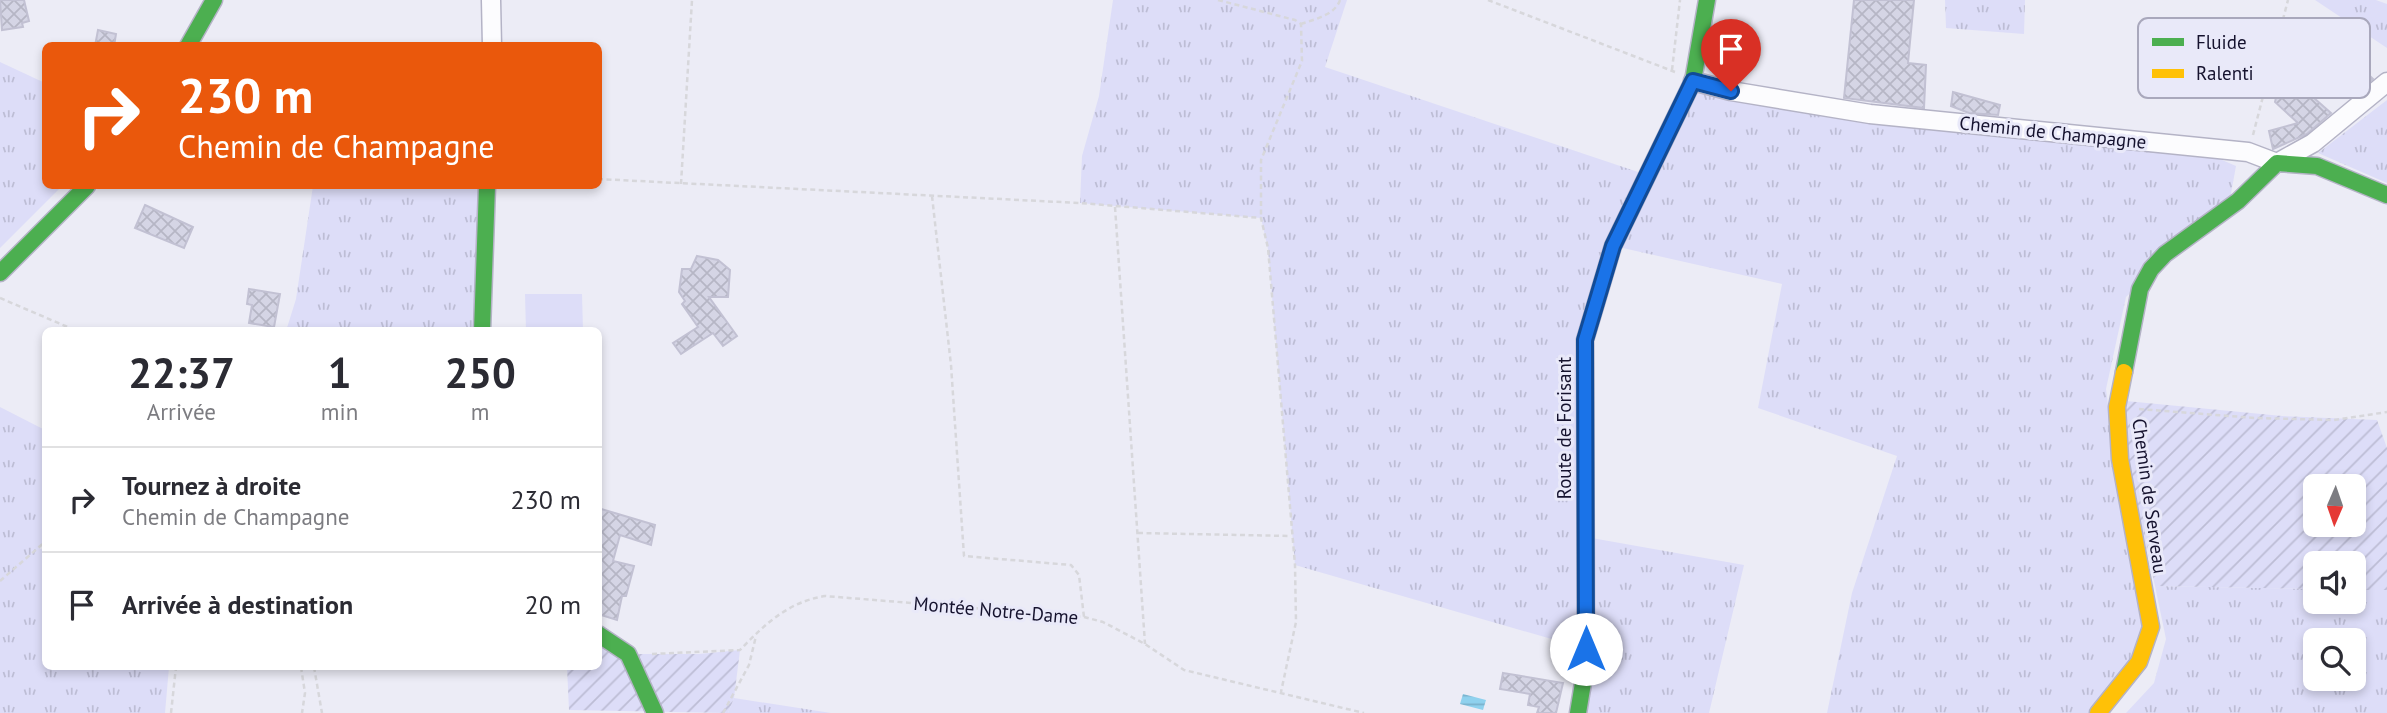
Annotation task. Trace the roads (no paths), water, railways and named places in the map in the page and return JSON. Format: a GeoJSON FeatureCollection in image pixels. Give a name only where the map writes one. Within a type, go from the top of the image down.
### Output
{"type":"FeatureCollection","features":[{"type":"Feature","properties":{"kind":"street"},"geometry":{"type":"LineString","coordinates":[[190,42],[215,0]]}},
{"type":"Feature","properties":{"kind":"street"},"geometry":{"type":"LineString","coordinates":[[491,0],[492,42]]}},
{"type":"Feature","properties":{"kind":"street","name":"Route de Forisant"},"geometry":{"type":"LineString","coordinates":[[1578,713],[1586,665],[1585,340],[1613,246],[1693,81],[1707,0]]}},
{"type":"Feature","properties":{"kind":"street","name":"Chemin de Champagne"},"geometry":{"type":"LineString","coordinates":[[1693,81],[1731,91],[1870,114],[2248,152],[2277,163]]}},
{"type":"Feature","properties":{"kind":"street"},"geometry":{"type":"LineString","coordinates":[[2370,96],[2387,82]]}},
{"type":"Feature","properties":{"kind":"street"},"geometry":{"type":"LineString","coordinates":[[2277,163],[2313,143],[2368,98]]}},
{"type":"Feature","properties":{"kind":"street"},"geometry":{"type":"LineString","coordinates":[[2277,163],[2317,166],[2387,195]]}},
{"type":"Feature","properties":{"kind":"street","name":"Chemin de Serveau"},"geometry":{"type":"LineString","coordinates":[[2098,713],[2139,662],[2151,627],[2120,459],[2117,407],[2140,289],[2151,269],[2165,254],[2238,201],[2277,163]]}},
{"type":"Feature","properties":{"kind":"street"},"geometry":{"type":"LineString","coordinates":[[0,273],[84,189]]}},
{"type":"Feature","properties":{"kind":"street"},"geometry":{"type":"LineString","coordinates":[[482,327],[487,189]]}},
{"type":"Feature","properties":{"kind":"street"},"geometry":{"type":"LineString","coordinates":[[602,637],[628,654],[655,713]]}},
{"type":"Feature","properties":{"kind":"water"},"geometry":{"type":"Polygon","coordinates":[[[1463,694],[1486,700],[1483,710],[1460,704],[1463,694]]]}}]}
